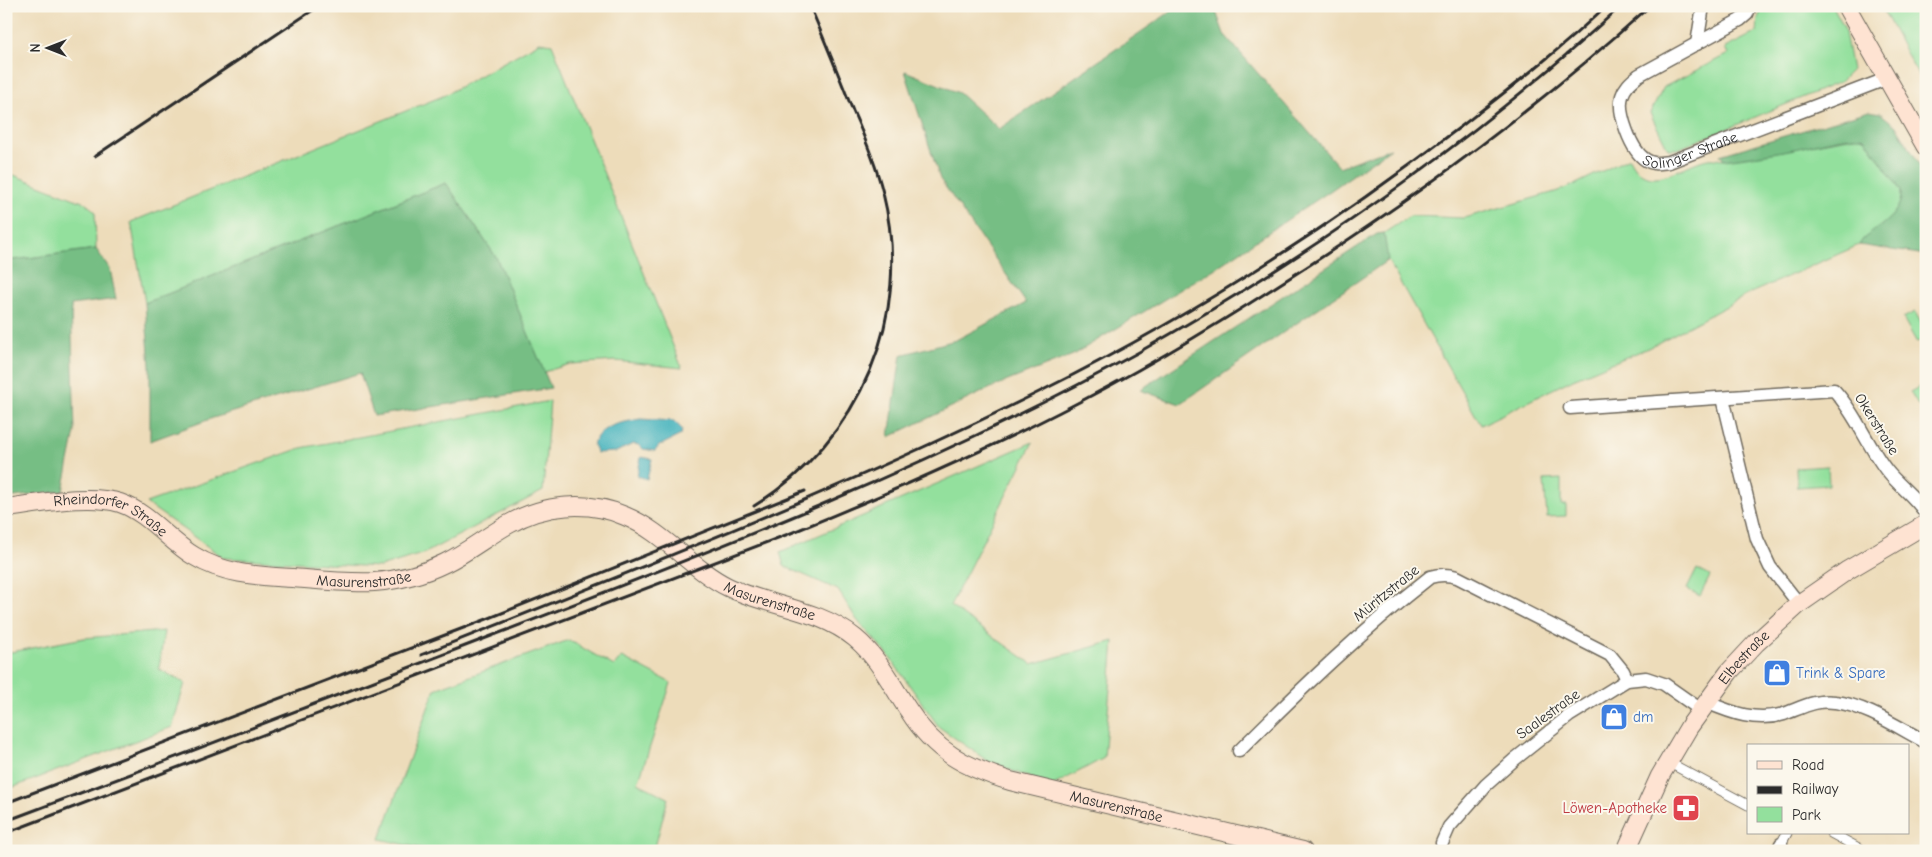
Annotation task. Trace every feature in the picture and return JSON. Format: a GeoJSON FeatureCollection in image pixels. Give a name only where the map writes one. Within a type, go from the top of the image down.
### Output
{"type":"FeatureCollection","features":[{"type":"Feature","properties":{"kind":"main road"},"geometry":{"type":"LineString","coordinates":[[1846,6],[1926,147]]}},
{"type":"Feature","properties":{"kind":"main road","name":"Rheindorfer Straße"},"geometry":{"type":"LineString","coordinates":[[6,508],[84,500],[102,500],[119,503],[137,512],[183,548],[204,561]]}},
{"type":"Feature","properties":{"kind":"main road","name":"Masurenstraße"},"geometry":{"type":"LineString","coordinates":[[204,561],[219,568],[248,574],[352,582],[392,580],[420,573],[447,562],[510,523],[531,513],[564,506],[608,510],[624,515],[648,527],[708,575],[724,585],[748,596],[817,616],[846,632],[874,658],[920,727],[946,753],[964,765],[1010,781],[1303,851]]}},
{"type":"Feature","properties":{"kind":"main road","name":"Elbestraße"},"geometry":{"type":"LineString","coordinates":[[1626,851],[1655,784],[1703,706],[1729,672],[1756,643],[1799,604],[1848,570],[1926,524]]}},
{"type":"Feature","properties":{"kind":"street"},"geometry":{"type":"LineString","coordinates":[[1697,44],[1703,6]]}},
{"type":"Feature","properties":{"kind":"street","name":"Solinger Straße"},"geometry":{"type":"LineString","coordinates":[[1750,6],[1747,14],[1740,20],[1639,75],[1626,86],[1620,108],[1623,120],[1637,150],[1644,159],[1656,164],[1669,162],[1886,79]]}},
{"type":"Feature","properties":{"kind":"street","name":"Okerstraße"},"geometry":{"type":"LineString","coordinates":[[1570,408],[1834,390],[1851,412],[1888,472],[1921,506],[1926,514]]}},
{"type":"Feature","properties":{"kind":"street"},"geometry":{"type":"LineString","coordinates":[[1723,398],[1757,539],[1770,567],[1799,604]]}},
{"type":"Feature","properties":{"kind":"street","name":"Müritzstraße"},"geometry":{"type":"LineString","coordinates":[[1238,751],[1353,640],[1430,577],[1438,575],[1457,577],[1610,655],[1623,671],[1626,680]]}},
{"type":"Feature","properties":{"kind":"street"},"geometry":{"type":"LineString","coordinates":[[1626,680],[1646,678],[1664,684],[1703,706],[1756,717],[1782,714],[1811,703],[1835,701],[1858,707],[1926,742]]}},
{"type":"Feature","properties":{"kind":"street","name":"Saalestraße"},"geometry":{"type":"LineString","coordinates":[[1442,843],[1449,827],[1486,785],[1515,759],[1569,716],[1626,680]]}},
{"type":"Feature","properties":{"kind":"street"},"geometry":{"type":"LineString","coordinates":[[1668,762],[1747,804]]}},
{"type":"Feature","properties":{"kind":"street"},"geometry":{"type":"LineString","coordinates":[[1833,834],[1861,850]]}},
{"type":"Feature","properties":{"kind":"green space"},"geometry":{"type":"Polygon","coordinates":[[[1179,6],[1214,6],[1224,34],[1339,167],[1391,148],[1214,269],[1073,355],[995,386],[889,437],[901,355],[956,340],[1026,303],[940,179],[905,71],[959,93],[999,129],[1179,6]]]}},
{"type":"Feature","properties":{"kind":"green space"},"geometry":{"type":"Polygon","coordinates":[[[1763,6],[1833,6],[1844,27],[1852,70],[1840,82],[1678,149],[1668,149],[1650,113],[1664,87],[1728,54],[1725,48],[1757,32],[1758,18],[1763,6]]]}},
{"type":"Feature","properties":{"kind":"green space"},"geometry":{"type":"Polygon","coordinates":[[[1881,6],[1926,6],[1926,90],[1881,6]]]}},
{"type":"Feature","properties":{"kind":"green space"},"geometry":{"type":"Polygon","coordinates":[[[540,42],[552,44],[682,368],[616,361],[570,364],[544,372],[496,257],[446,183],[145,303],[131,222],[443,96],[540,42]]]}},
{"type":"Feature","properties":{"kind":"green space"},"geometry":{"type":"Polygon","coordinates":[[[1869,111],[1880,113],[1897,127],[1926,176],[1926,255],[1859,245],[1863,239],[1889,219],[1901,199],[1901,191],[1865,138],[1849,137],[1789,150],[1724,160],[1720,155],[1869,111]]]}},
{"type":"Feature","properties":{"kind":"green space"},"geometry":{"type":"Polygon","coordinates":[[[1860,136],[1865,138],[1901,191],[1901,199],[1889,219],[1859,245],[1755,291],[1648,348],[1573,379],[1481,425],[1383,252],[1382,240],[1384,233],[1410,216],[1464,218],[1555,192],[1574,185],[1629,158],[1637,169],[1645,175],[1655,177],[1675,172],[1708,159],[1724,160],[1860,136]]]}},
{"type":"Feature","properties":{"kind":"green space"},"geometry":{"type":"Polygon","coordinates":[[[6,172],[85,203],[95,211],[96,249],[6,261],[6,172]]]}},
{"type":"Feature","properties":{"kind":"green space"},"geometry":{"type":"Polygon","coordinates":[[[446,183],[496,257],[551,388],[374,416],[360,373],[213,418],[150,441],[150,366],[145,303],[446,183]]]}},
{"type":"Feature","properties":{"kind":"green space"},"geometry":{"type":"Polygon","coordinates":[[[1384,233],[1388,260],[1180,404],[1140,390],[1377,234],[1384,233]]]}},
{"type":"Feature","properties":{"kind":"green space"},"geometry":{"type":"Polygon","coordinates":[[[96,249],[110,269],[116,299],[71,305],[75,432],[63,491],[6,498],[6,261],[96,249]]]}},
{"type":"Feature","properties":{"kind":"green space"},"geometry":{"type":"Polygon","coordinates":[[[1915,312],[1926,332],[1926,339],[1917,343],[1903,318],[1915,312]]]}},
{"type":"Feature","properties":{"kind":"green space"},"geometry":{"type":"Polygon","coordinates":[[[1926,383],[1926,404],[1919,407],[1910,392],[1926,383]]]}},
{"type":"Feature","properties":{"kind":"green space"},"geometry":{"type":"Polygon","coordinates":[[[550,401],[543,491],[425,553],[380,567],[224,558],[146,503],[301,448],[550,401]]]}},
{"type":"Feature","properties":{"kind":"green space"},"geometry":{"type":"Polygon","coordinates":[[[1033,442],[950,606],[1032,664],[1114,641],[1104,758],[1052,786],[989,762],[939,727],[888,655],[857,620],[838,590],[784,566],[780,552],[1033,442]]]}},
{"type":"Feature","properties":{"kind":"green space"},"geometry":{"type":"Polygon","coordinates":[[[1828,466],[1829,485],[1797,487],[1796,468],[1828,466]]]}},
{"type":"Feature","properties":{"kind":"green space"},"geometry":{"type":"Polygon","coordinates":[[[1561,479],[1561,505],[1566,505],[1566,516],[1547,517],[1544,480],[1561,479]]]}},
{"type":"Feature","properties":{"kind":"green space"},"geometry":{"type":"Polygon","coordinates":[[[1697,569],[1710,576],[1700,596],[1687,589],[1697,569]]]}},
{"type":"Feature","properties":{"kind":"green space"},"geometry":{"type":"Polygon","coordinates":[[[164,631],[159,669],[185,683],[172,727],[6,790],[6,653],[84,638],[164,631]]]}},
{"type":"Feature","properties":{"kind":"green space"},"geometry":{"type":"Polygon","coordinates":[[[569,640],[614,666],[622,657],[671,683],[638,783],[668,798],[654,851],[433,851],[380,839],[435,689],[569,640]]]}},
{"type":"Feature","properties":{"kind":"water"},"geometry":{"type":"Polygon","coordinates":[[[640,419],[674,421],[682,429],[681,435],[659,446],[655,451],[643,449],[639,445],[633,444],[616,452],[597,453],[593,445],[596,438],[605,429],[640,419]]]}},
{"type":"Feature","properties":{"kind":"water"},"geometry":{"type":"Polygon","coordinates":[[[641,457],[652,459],[647,479],[637,476],[641,457]]]}},
{"type":"Feature","properties":{"kind":"railway"},"geometry":{"type":"LineString","coordinates":[[95,156],[319,6]]}},
{"type":"Feature","properties":{"kind":"railway"},"geometry":{"type":"LineString","coordinates":[[754,506],[791,479],[823,447],[850,410],[870,371],[884,329],[891,285],[891,239],[883,193],[874,161],[810,6]]}},
{"type":"Feature","properties":{"kind":"railway"},"geometry":{"type":"LineString","coordinates":[[421,655],[578,593],[813,496],[967,427],[1098,362],[1205,301],[1309,236],[1360,201],[1459,128],[1534,69],[1606,6]]}},
{"type":"Feature","properties":{"kind":"railway"},"geometry":{"type":"LineString","coordinates":[[6,821],[372,682],[740,539],[902,469],[1061,393],[1139,352],[1203,315],[1329,235],[1390,193],[1508,103],[1621,6]]}},
{"type":"Feature","properties":{"kind":"railway"},"geometry":{"type":"LineString","coordinates":[[6,833],[791,533],[927,476],[1060,412],[1199,335],[1376,221],[1517,118],[1650,6]]}},
{"type":"Feature","properties":{"kind":"railway"},"geometry":{"type":"LineString","coordinates":[[6,803],[487,619],[805,491]]}},
{"type":"Feature","properties":{"kind":"place","name":"Trink & Spare"},"geometry":{"type":"Point","coordinates":[1777,673]}},
{"type":"Feature","properties":{"kind":"place","name":"dm"},"geometry":{"type":"Point","coordinates":[1614,717]}},
{"type":"Feature","properties":{"kind":"place","name":"Löwen-Apotheke"},"geometry":{"type":"Point","coordinates":[1686,808]}}]}
